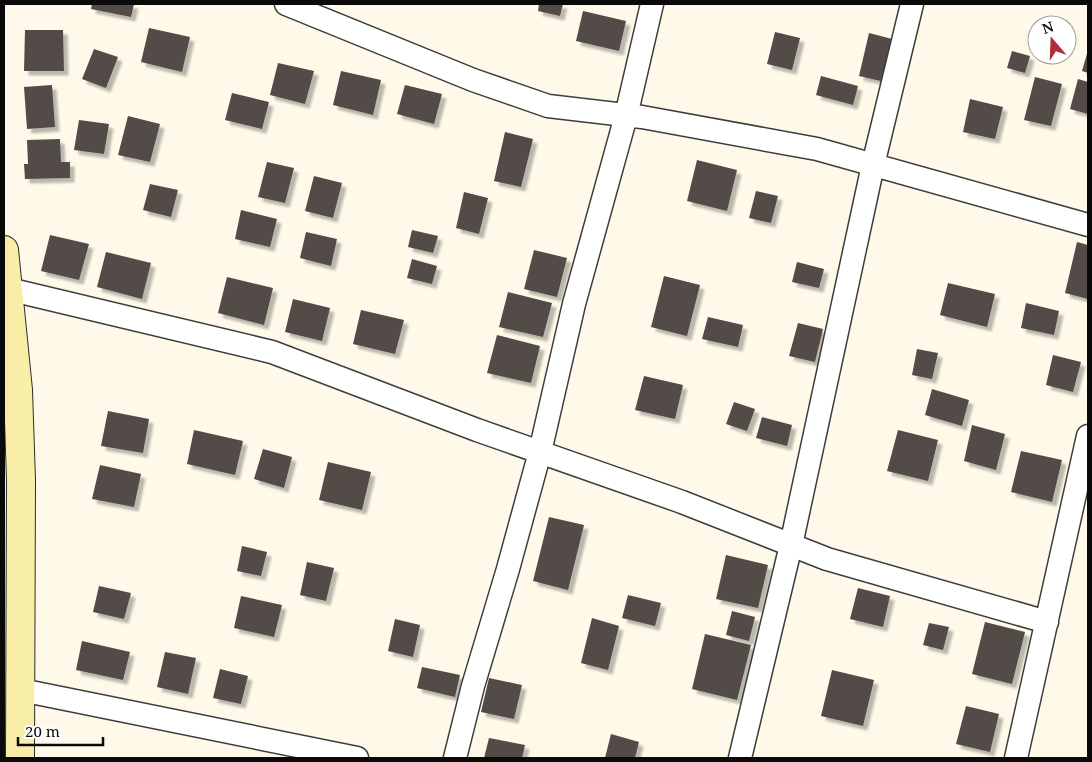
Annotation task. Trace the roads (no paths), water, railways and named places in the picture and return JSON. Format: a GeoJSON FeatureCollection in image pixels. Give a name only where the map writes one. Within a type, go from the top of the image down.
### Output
{"type":"FeatureCollection","features":[{"type":"Feature","properties":{"kind":"main road"},"geometry":{"type":"LineString","coordinates":[[4,250],[8,289],[11,392],[20,480],[12,623],[21,690],[20,758]]}},
{"type":"Feature","properties":{"kind":"street"},"geometry":{"type":"LineString","coordinates":[[286,4],[473,80],[548,106],[642,117],[817,149],[1088,225]]}},
{"type":"Feature","properties":{"kind":"street"},"geometry":{"type":"LineString","coordinates":[[456,758],[473,686],[540,452],[574,304],[626,116],[652,4]]}},
{"type":"Feature","properties":{"kind":"street"},"geometry":{"type":"LineString","coordinates":[[740,758],[791,545],[873,165],[912,4]]}},
{"type":"Feature","properties":{"kind":"street"},"geometry":{"type":"LineString","coordinates":[[8,289],[272,352],[477,430],[682,502],[827,558],[1047,622]]}},
{"type":"Feature","properties":{"kind":"street"},"geometry":{"type":"LineString","coordinates":[[1016,758],[1088,436]]}},
{"type":"Feature","properties":{"kind":"street"},"geometry":{"type":"LineString","coordinates":[[21,690],[357,758]]}}]}
